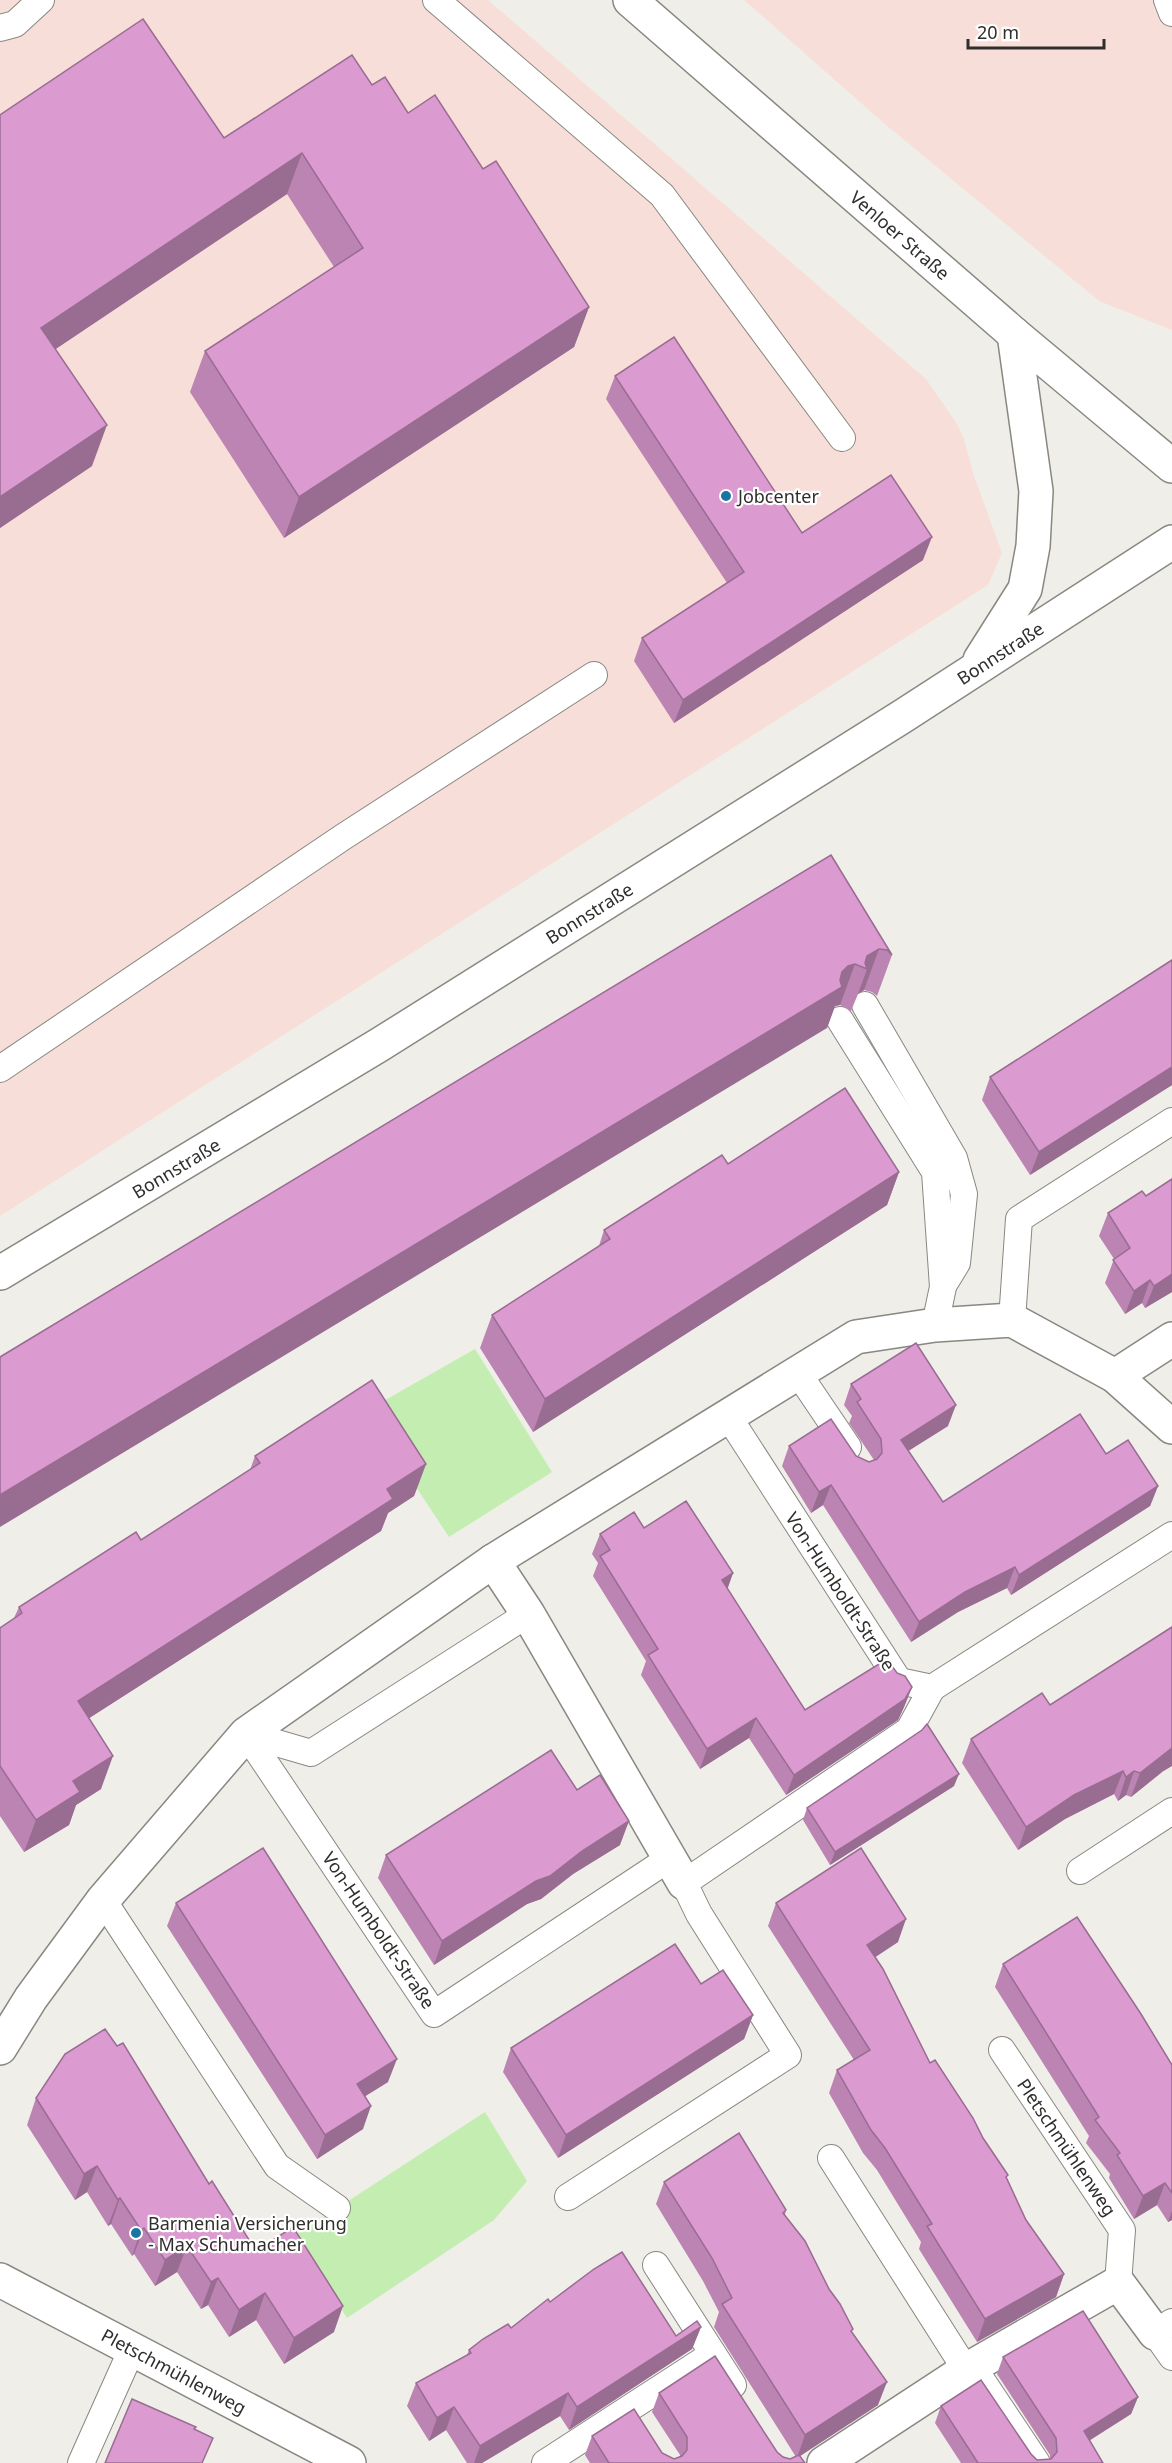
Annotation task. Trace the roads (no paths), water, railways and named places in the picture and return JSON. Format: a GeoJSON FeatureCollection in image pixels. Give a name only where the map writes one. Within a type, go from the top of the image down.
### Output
{"type":"FeatureCollection","features":[{"type":"Feature","properties":{"kind":"street","name":"Venloer Straße"},"geometry":{"type":"LineString","coordinates":[[630,0],[1014,334],[1172,466]]}},
{"type":"Feature","properties":{"kind":"street"},"geometry":{"type":"LineString","coordinates":[[974,669],[1026,589],[1033,546],[1036,491],[1014,334]]}},
{"type":"Feature","properties":{"kind":"street","name":"Bonnstraße"},"geometry":{"type":"LineString","coordinates":[[0,1273],[379,1045],[1172,542]]}},
{"type":"Feature","properties":{"kind":"street"},"geometry":{"type":"LineString","coordinates":[[0,2048],[31,1998],[103,1900],[246,1734],[493,1561],[856,1337],[935,1325],[1012,1320],[1115,1376],[1172,1427]]}},
{"type":"Feature","properties":{"kind":"street"},"geometry":{"type":"LineString","coordinates":[[1115,1376],[1172,1339]]}},
{"type":"Feature","properties":{"kind":"street"},"geometry":{"type":"LineString","coordinates":[[493,1561],[528,1614],[677,1870]]}},
{"type":"Feature","properties":{"kind":"street","name":"Pletschmühlenweg"},"geometry":{"type":"LineString","coordinates":[[0,2280],[349,2463]]}},
{"type":"Feature","properties":{"kind":"street"},"geometry":{"type":"LineString","coordinates":[[824,2463],[970,2368],[1118,2283],[1166,2337]]}},
{"type":"Feature","properties":{"kind":"lane"},"geometry":{"type":"LineString","coordinates":[[0,28],[15,24],[41,0]]}},
{"type":"Feature","properties":{"kind":"lane"},"geometry":{"type":"LineString","coordinates":[[436,0],[662,195],[842,438]]}},
{"type":"Feature","properties":{"kind":"lane"},"geometry":{"type":"LineString","coordinates":[[1167,0],[1172,13]]}},
{"type":"Feature","properties":{"kind":"lane"},"geometry":{"type":"LineString","coordinates":[[0,1069],[343,837],[594,675]]}},
{"type":"Feature","properties":{"kind":"lane"},"geometry":{"type":"LineString","coordinates":[[865,1005],[954,1158],[964,1194],[957,1263],[943,1287]]}},
{"type":"Feature","properties":{"kind":"lane"},"geometry":{"type":"LineString","coordinates":[[840,1020],[935,1172],[943,1287],[935,1325]]}},
{"type":"Feature","properties":{"kind":"lane"},"geometry":{"type":"LineString","coordinates":[[1012,1320],[1019,1219],[1172,1121]]}},
{"type":"Feature","properties":{"kind":"lane"},"geometry":{"type":"LineString","coordinates":[[798,1372],[861,1467]]}},
{"type":"Feature","properties":{"kind":"lane","name":"Von-Humboldt-Straße"},"geometry":{"type":"LineString","coordinates":[[728,1416],[899,1680],[932,1688]]}},
{"type":"Feature","properties":{"kind":"lane"},"geometry":{"type":"LineString","coordinates":[[568,2197],[788,2055],[699,1914],[677,1870],[909,1730],[932,1688],[1172,1535]]}},
{"type":"Feature","properties":{"kind":"lane"},"geometry":{"type":"LineString","coordinates":[[246,1734],[312,1753],[528,1614]]}},
{"type":"Feature","properties":{"kind":"lane","name":"Von-Humboldt-Straße"},"geometry":{"type":"LineString","coordinates":[[246,1734],[434,2014],[677,1870]]}},
{"type":"Feature","properties":{"kind":"lane"},"geometry":{"type":"LineString","coordinates":[[1080,1871],[1172,1811]]}},
{"type":"Feature","properties":{"kind":"lane"},"geometry":{"type":"LineString","coordinates":[[103,1900],[278,2166],[337,2208]]}},
{"type":"Feature","properties":{"kind":"lane","name":"Pletschmühlenweg"},"geometry":{"type":"LineString","coordinates":[[1002,2050],[1122,2230],[1118,2283]]}},
{"type":"Feature","properties":{"kind":"lane"},"geometry":{"type":"LineString","coordinates":[[831,2158],[970,2368],[1037,2463]]}},
{"type":"Feature","properties":{"kind":"lane"},"geometry":{"type":"LineString","coordinates":[[656,2265],[745,2404]]}},
{"type":"Feature","properties":{"kind":"lane"},"geometry":{"type":"LineString","coordinates":[[81,2463],[132,2349]]}},
{"type":"Feature","properties":{"kind":"lane"},"geometry":{"type":"LineString","coordinates":[[545,2463],[637,2416],[713,2354]]}},
{"type":"Feature","properties":{"kind":"place","name":"Jobcenter"},"geometry":{"type":"Point","coordinates":[726,496]}},
{"type":"Feature","properties":{"kind":"place","name":"Barmenia Versicherung - Max Schumacher"},"geometry":{"type":"Point","coordinates":[136,2233]}}]}
